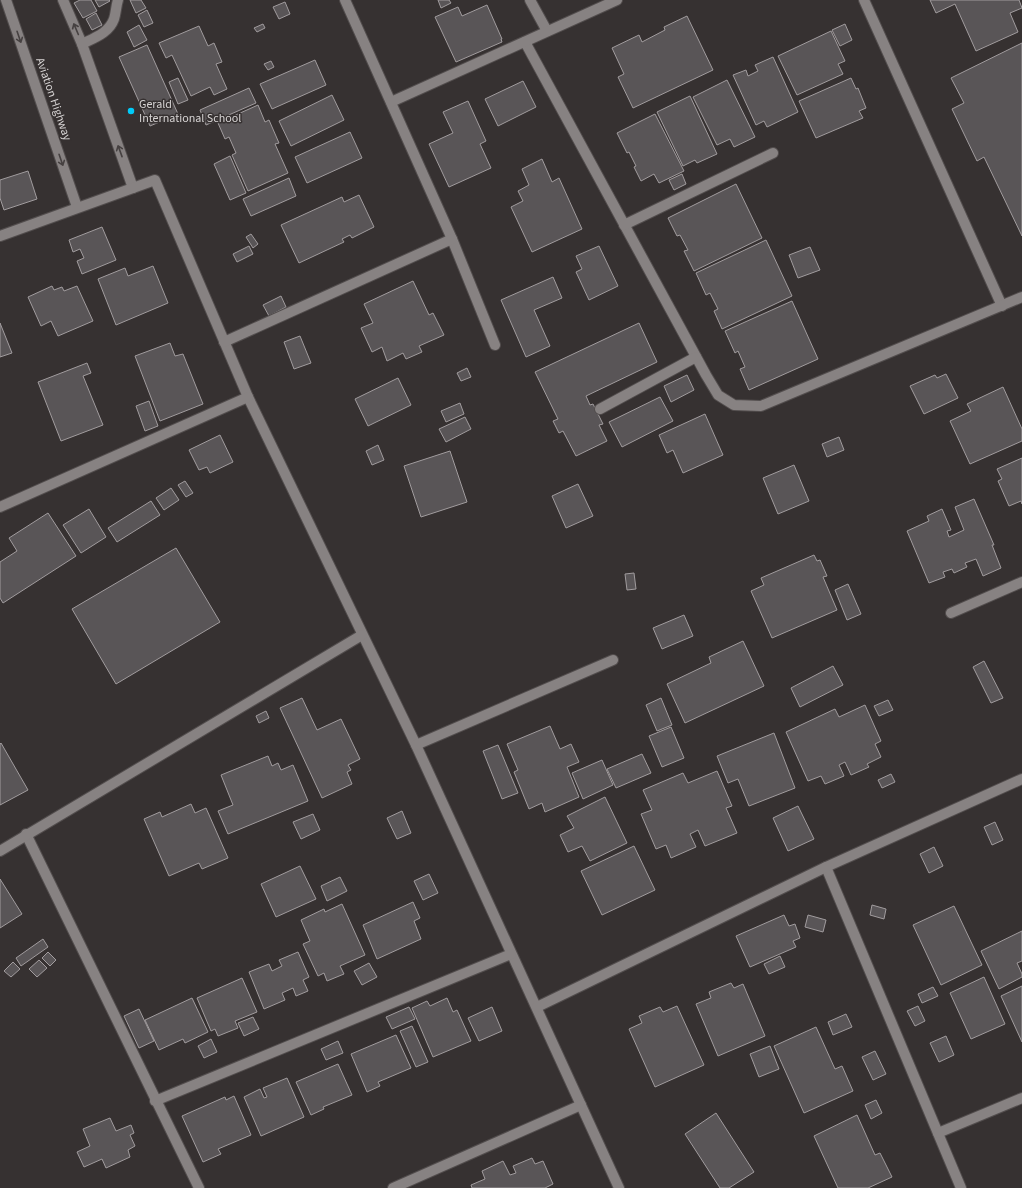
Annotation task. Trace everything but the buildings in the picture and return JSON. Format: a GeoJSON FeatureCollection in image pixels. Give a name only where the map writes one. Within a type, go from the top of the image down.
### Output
{"type":"FeatureCollection","features":[{"type":"Feature","properties":{"kind":"street","name":"Aviation Highway"},"geometry":{"type":"LineString","coordinates":[[6,0],[77,207]]}},
{"type":"Feature","properties":{"kind":"street"},"geometry":{"type":"LineString","coordinates":[[63,0],[82,44],[133,188]]}},
{"type":"Feature","properties":{"kind":"street"},"geometry":{"type":"LineString","coordinates":[[82,44],[110,28],[118,0]]}},
{"type":"Feature","properties":{"kind":"street"},"geometry":{"type":"LineString","coordinates":[[345,0],[452,239],[495,345]]}},
{"type":"Feature","properties":{"kind":"street"},"geometry":{"type":"LineString","coordinates":[[530,0],[547,31]]}},
{"type":"Feature","properties":{"kind":"street"},"geometry":{"type":"LineString","coordinates":[[391,102],[617,0]]}},
{"type":"Feature","properties":{"kind":"street"},"geometry":{"type":"LineString","coordinates":[[864,0],[1002,306]]}},
{"type":"Feature","properties":{"kind":"street"},"geometry":{"type":"LineString","coordinates":[[525,42],[696,357],[718,395],[734,405],[760,406],[1022,298]]}},
{"type":"Feature","properties":{"kind":"street"},"geometry":{"type":"LineString","coordinates":[[624,225],[774,153]]}},
{"type":"Feature","properties":{"kind":"street"},"geometry":{"type":"LineString","coordinates":[[0,236],[155,180],[248,397],[416,745],[619,1188]]}},
{"type":"Feature","properties":{"kind":"street"},"geometry":{"type":"LineString","coordinates":[[224,342],[452,239]]}},
{"type":"Feature","properties":{"kind":"street"},"geometry":{"type":"LineString","coordinates":[[600,408],[696,357]]}},
{"type":"Feature","properties":{"kind":"street"},"geometry":{"type":"LineString","coordinates":[[0,507],[248,397]]}},
{"type":"Feature","properties":{"kind":"street"},"geometry":{"type":"LineString","coordinates":[[951,613],[1022,582]]}},
{"type":"Feature","properties":{"kind":"street"},"geometry":{"type":"LineString","coordinates":[[0,851],[26,834],[362,635]]}},
{"type":"Feature","properties":{"kind":"street"},"geometry":{"type":"LineString","coordinates":[[416,745],[612,660]]}},
{"type":"Feature","properties":{"kind":"street"},"geometry":{"type":"LineString","coordinates":[[537,1007],[826,867],[1022,779]]}},
{"type":"Feature","properties":{"kind":"street"},"geometry":{"type":"LineString","coordinates":[[26,834],[155,1101],[199,1188]]}},
{"type":"Feature","properties":{"kind":"street"},"geometry":{"type":"LineString","coordinates":[[826,867],[961,1188]]}},
{"type":"Feature","properties":{"kind":"street"},"geometry":{"type":"LineString","coordinates":[[155,1101],[511,954]]}},
{"type":"Feature","properties":{"kind":"street"},"geometry":{"type":"LineString","coordinates":[[938,1133],[1022,1098]]}},
{"type":"Feature","properties":{"kind":"street"},"geometry":{"type":"LineString","coordinates":[[393,1188],[581,1105]]}},
{"type":"Feature","properties":{"kind":"place","name":"Gerald International School"},"geometry":{"type":"Point","coordinates":[131,111]}}]}
